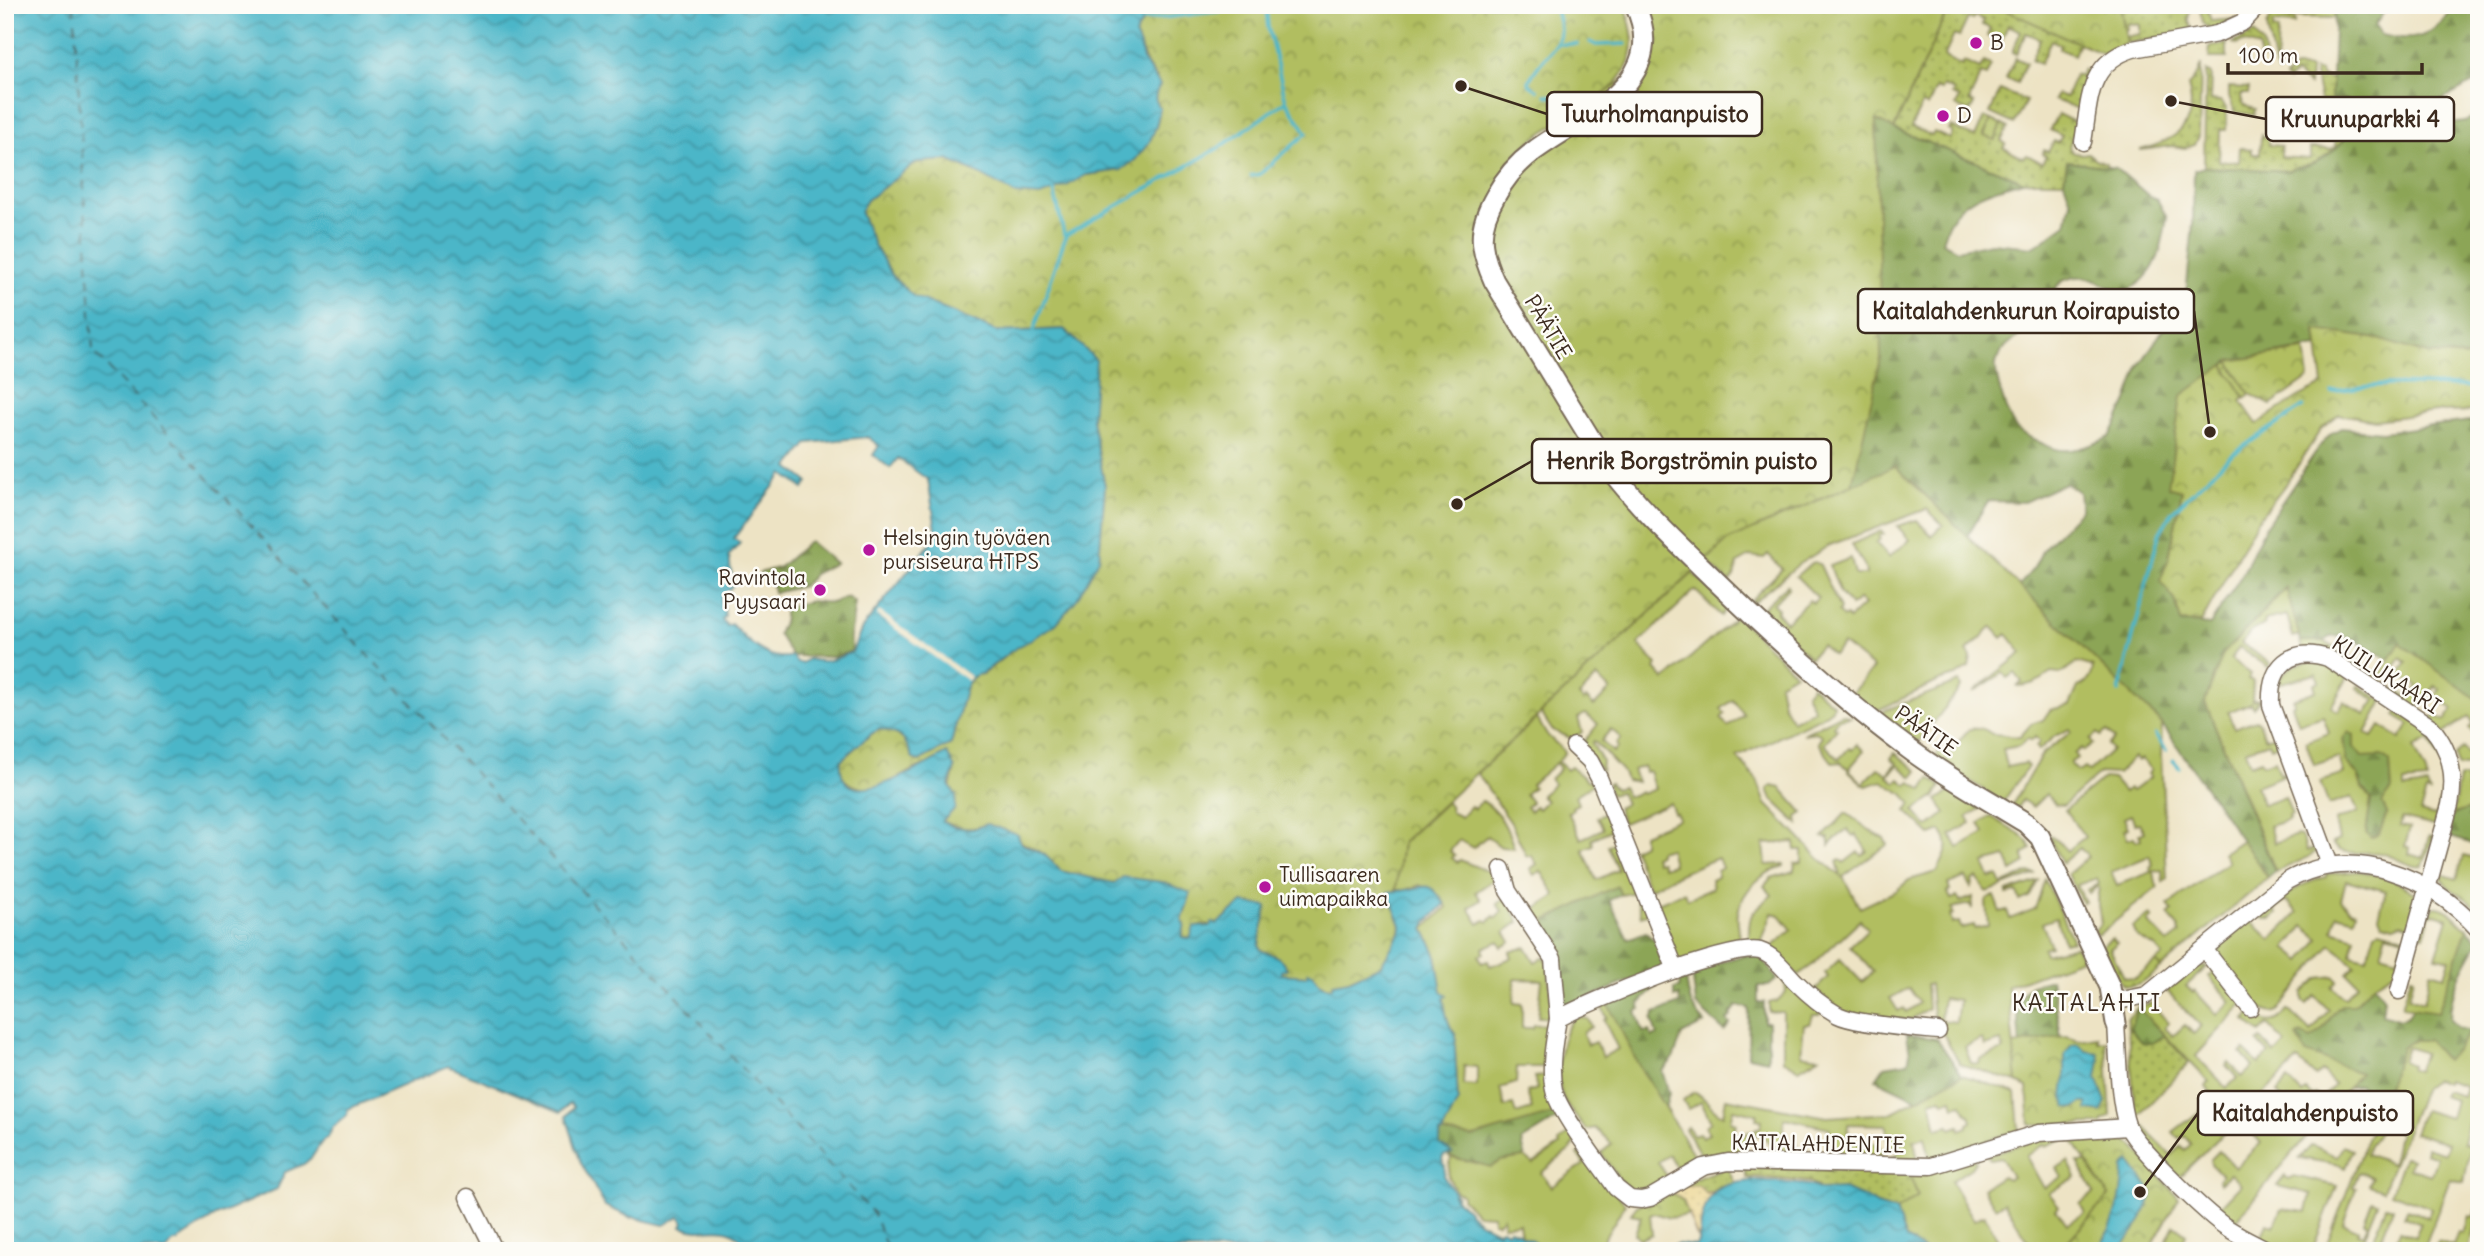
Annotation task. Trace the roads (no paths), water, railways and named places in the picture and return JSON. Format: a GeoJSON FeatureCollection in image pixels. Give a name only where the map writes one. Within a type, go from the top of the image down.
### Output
{"type":"FeatureCollection","features":[{"type":"Feature","properties":{"kind":"street","name":"PÄÄTIE"},"geometry":{"type":"LineString","coordinates":[[1635,5],[1643,32],[1643,45],[1633,76],[1618,95],[1533,151],[1508,176],[1487,210],[1483,223],[1482,252],[1486,264],[1554,382],[1606,464],[1642,508],[1787,649],[1849,702],[1910,750],[2026,823],[2040,837],[2110,987],[2128,1128]]}},
{"type":"Feature","properties":{"kind":"street"},"geometry":{"type":"LineString","coordinates":[[2082,142],[2093,84],[2106,63],[2133,49],[2217,34],[2243,22],[2259,5]]}},
{"type":"Feature","properties":{"kind":"street","name":"KUILUKAARI"},"geometry":{"type":"LineString","coordinates":[[2330,865],[2271,705],[2272,683],[2279,668],[2287,659],[2301,654],[2328,658],[2431,727],[2441,740],[2452,767],[2454,786],[2399,991]]}},
{"type":"Feature","properties":{"kind":"street"},"geometry":{"type":"LineString","coordinates":[[1574,746],[1590,761],[1599,778],[1676,970]]}},
{"type":"Feature","properties":{"kind":"street"},"geometry":{"type":"LineString","coordinates":[[2113,1002],[2147,995],[2287,881],[2330,865],[2361,864],[2391,872],[2426,889],[2462,912],[2479,930]]}},
{"type":"Feature","properties":{"kind":"street"},"geometry":{"type":"LineString","coordinates":[[1502,869],[1508,891],[1553,959],[1558,1019],[1576,1009],[1676,970],[1748,950],[1758,951],[1776,960],[1796,982],[1837,1015],[1938,1031]]}},
{"type":"Feature","properties":{"kind":"street"},"geometry":{"type":"LineString","coordinates":[[2204,949],[2250,1007]]}},
{"type":"Feature","properties":{"kind":"street","name":"KAITALAHDENTIE"},"geometry":{"type":"LineString","coordinates":[[1558,1019],[1553,1080],[1556,1098],[1616,1188],[1635,1200],[1650,1198],[1703,1167],[1728,1162],[1827,1163],[1918,1168],[1943,1163],[2039,1133],[2128,1128]]}},
{"type":"Feature","properties":{"kind":"street"},"geometry":{"type":"LineString","coordinates":[[2128,1128],[2153,1158],[2212,1216],[2234,1232],[2270,1251]]}},
{"type":"Feature","properties":{"kind":"street"},"geometry":{"type":"LineString","coordinates":[[468,1197],[495,1251]]}},
{"type":"Feature","properties":{"kind":"water"},"geometry":{"type":"Polygon","coordinates":[[[5,5],[822,5],[834,10],[837,5],[1128,5],[1143,20],[1135,35],[1143,60],[1160,85],[1156,96],[1160,108],[1156,127],[1149,143],[1135,160],[1121,170],[1086,175],[1040,196],[1015,194],[948,160],[917,162],[867,200],[860,211],[874,245],[894,278],[913,296],[998,332],[1064,329],[1096,360],[1092,420],[1105,486],[1099,559],[1077,599],[1056,624],[971,679],[966,686],[951,744],[919,761],[913,759],[902,738],[880,729],[841,760],[843,778],[852,787],[867,788],[884,784],[947,753],[955,768],[949,785],[956,795],[955,809],[942,821],[954,827],[973,829],[987,824],[1017,834],[1022,844],[1044,854],[1061,871],[1114,883],[1123,877],[1163,882],[1191,893],[1182,921],[1185,924],[1182,937],[1190,939],[1194,927],[1210,926],[1212,922],[1217,924],[1243,903],[1267,906],[1259,945],[1261,950],[1282,961],[1287,969],[1281,971],[1281,974],[1306,976],[1308,972],[1313,973],[1320,983],[1328,987],[1381,965],[1401,931],[1388,892],[1432,888],[1445,904],[1427,922],[1424,929],[1435,951],[1442,991],[1447,995],[1444,998],[1447,1018],[1456,1035],[1458,1101],[1440,1133],[1440,1144],[1452,1153],[1443,1156],[1444,1177],[1457,1197],[1452,1194],[1455,1198],[1479,1222],[1497,1231],[1502,1229],[1507,1232],[1510,1229],[1519,1233],[1532,1240],[1543,1251],[750,1251],[733,1233],[726,1230],[702,1230],[682,1226],[684,1222],[680,1216],[664,1225],[633,1216],[632,1218],[605,1206],[581,1163],[566,1116],[574,1107],[570,1103],[561,1112],[448,1066],[348,1109],[347,1115],[332,1128],[312,1157],[304,1164],[285,1172],[277,1189],[216,1216],[179,1242],[173,1242],[166,1251],[5,1251],[5,5]],[[868,437],[808,443],[789,467],[808,482],[804,489],[783,474],[734,538],[740,543],[728,557],[733,583],[722,595],[725,617],[722,620],[727,626],[731,624],[758,649],[774,656],[792,656],[802,663],[808,659],[831,660],[852,652],[862,628],[937,535],[928,480],[898,458],[890,468],[873,455],[879,446],[868,437]]]}},
{"type":"Feature","properties":{"kind":"water"},"geometry":{"type":"Polygon","coordinates":[[[2079,1044],[2086,1051],[2098,1053],[2100,1059],[2097,1078],[2106,1102],[2101,1112],[2087,1110],[2087,1103],[2075,1108],[2067,1107],[2063,1097],[2065,1054],[2072,1045],[2079,1044]]]}},
{"type":"Feature","properties":{"kind":"water"},"geometry":{"type":"Polygon","coordinates":[[[2129,1161],[2153,1193],[2141,1221],[2119,1251],[2097,1251],[2114,1221],[2122,1189],[2123,1166],[2129,1161]]]}},
{"type":"Feature","properties":{"kind":"water"},"geometry":{"type":"Polygon","coordinates":[[[1759,1180],[1808,1185],[1822,1190],[1843,1189],[1864,1197],[1877,1205],[1896,1211],[1906,1239],[1925,1251],[1664,1251],[1677,1244],[1696,1246],[1705,1207],[1715,1192],[1729,1185],[1759,1180]]]}},
{"type":"Feature","properties":{"kind":"waterway"},"geometry":{"type":"LineString","coordinates":[[1251,176],[1260,174],[1307,133],[1286,101],[1268,28],[1266,6],[1270,5]]}},
{"type":"Feature","properties":{"kind":"waterway"},"geometry":{"type":"LineString","coordinates":[[1538,90],[1530,85],[1529,81],[1554,47],[1560,31],[1554,5]]}},
{"type":"Feature","properties":{"kind":"waterway"},"geometry":{"type":"LineString","coordinates":[[1143,20],[1266,6]]}},
{"type":"Feature","properties":{"kind":"waterway"},"geometry":{"type":"LineString","coordinates":[[1590,42],[1596,45],[1626,44]]}},
{"type":"Feature","properties":{"kind":"waterway"},"geometry":{"type":"LineString","coordinates":[[1558,44],[1577,44]]}},
{"type":"Feature","properties":{"kind":"waterway"},"geometry":{"type":"LineString","coordinates":[[1546,95],[1586,102]]}},
{"type":"Feature","properties":{"kind":"waterway"},"geometry":{"type":"LineString","coordinates":[[1034,330],[1066,235],[1222,146],[1286,101]]}},
{"type":"Feature","properties":{"kind":"waterway"},"geometry":{"type":"LineString","coordinates":[[1054,191],[1066,235]]}},
{"type":"Feature","properties":{"kind":"waterway"},"geometry":{"type":"LineString","coordinates":[[2332,392],[2387,385],[2479,387]]}},
{"type":"Feature","properties":{"kind":"waterway"},"geometry":{"type":"LineString","coordinates":[[2119,692],[2159,534],[2172,512],[2232,454],[2303,407]]}},
{"type":"Feature","properties":{"kind":"waterway"},"geometry":{"type":"LineString","coordinates":[[2155,735],[2166,750]]}},
{"type":"Feature","properties":{"kind":"waterway"},"geometry":{"type":"LineString","coordinates":[[2173,760],[2179,767]]}},
{"type":"Feature","properties":{"kind":"place","name":"B"},"geometry":{"type":"Point","coordinates":[1976,43]}},
{"type":"Feature","properties":{"kind":"place","name":"Tuurholmanpuisto"},"geometry":{"type":"Point","coordinates":[1461,86]}},
{"type":"Feature","properties":{"kind":"place","name":"Kruunuparkki 4"},"geometry":{"type":"Point","coordinates":[2171,101]}},
{"type":"Feature","properties":{"kind":"place","name":"D"},"geometry":{"type":"Point","coordinates":[1943,116]}},
{"type":"Feature","properties":{"kind":"place","name":"Kaitalahdenkurun Koirapuisto"},"geometry":{"type":"Point","coordinates":[2210,432]}},
{"type":"Feature","properties":{"kind":"place","name":"Henrik Borgströmin puisto"},"geometry":{"type":"Point","coordinates":[1457,504]}},
{"type":"Feature","properties":{"kind":"place","name":"Helsingin työväen pursiseura HTPS"},"geometry":{"type":"Point","coordinates":[869,550]}},
{"type":"Feature","properties":{"kind":"place","name":"Ravintola Pyysaari"},"geometry":{"type":"Point","coordinates":[820,590]}},
{"type":"Feature","properties":{"kind":"place","name":"Tullisaaren uimapaikka"},"geometry":{"type":"Point","coordinates":[1265,887]}},
{"type":"Feature","properties":{"kind":"place","name":"Kaitalahdenpuisto"},"geometry":{"type":"Point","coordinates":[2140,1192]}},
{"type":"Feature","properties":{"kind":"district","name":"KAITALAHTI"},"geometry":{"type":"Point","coordinates":[2087,1003]}}]}
